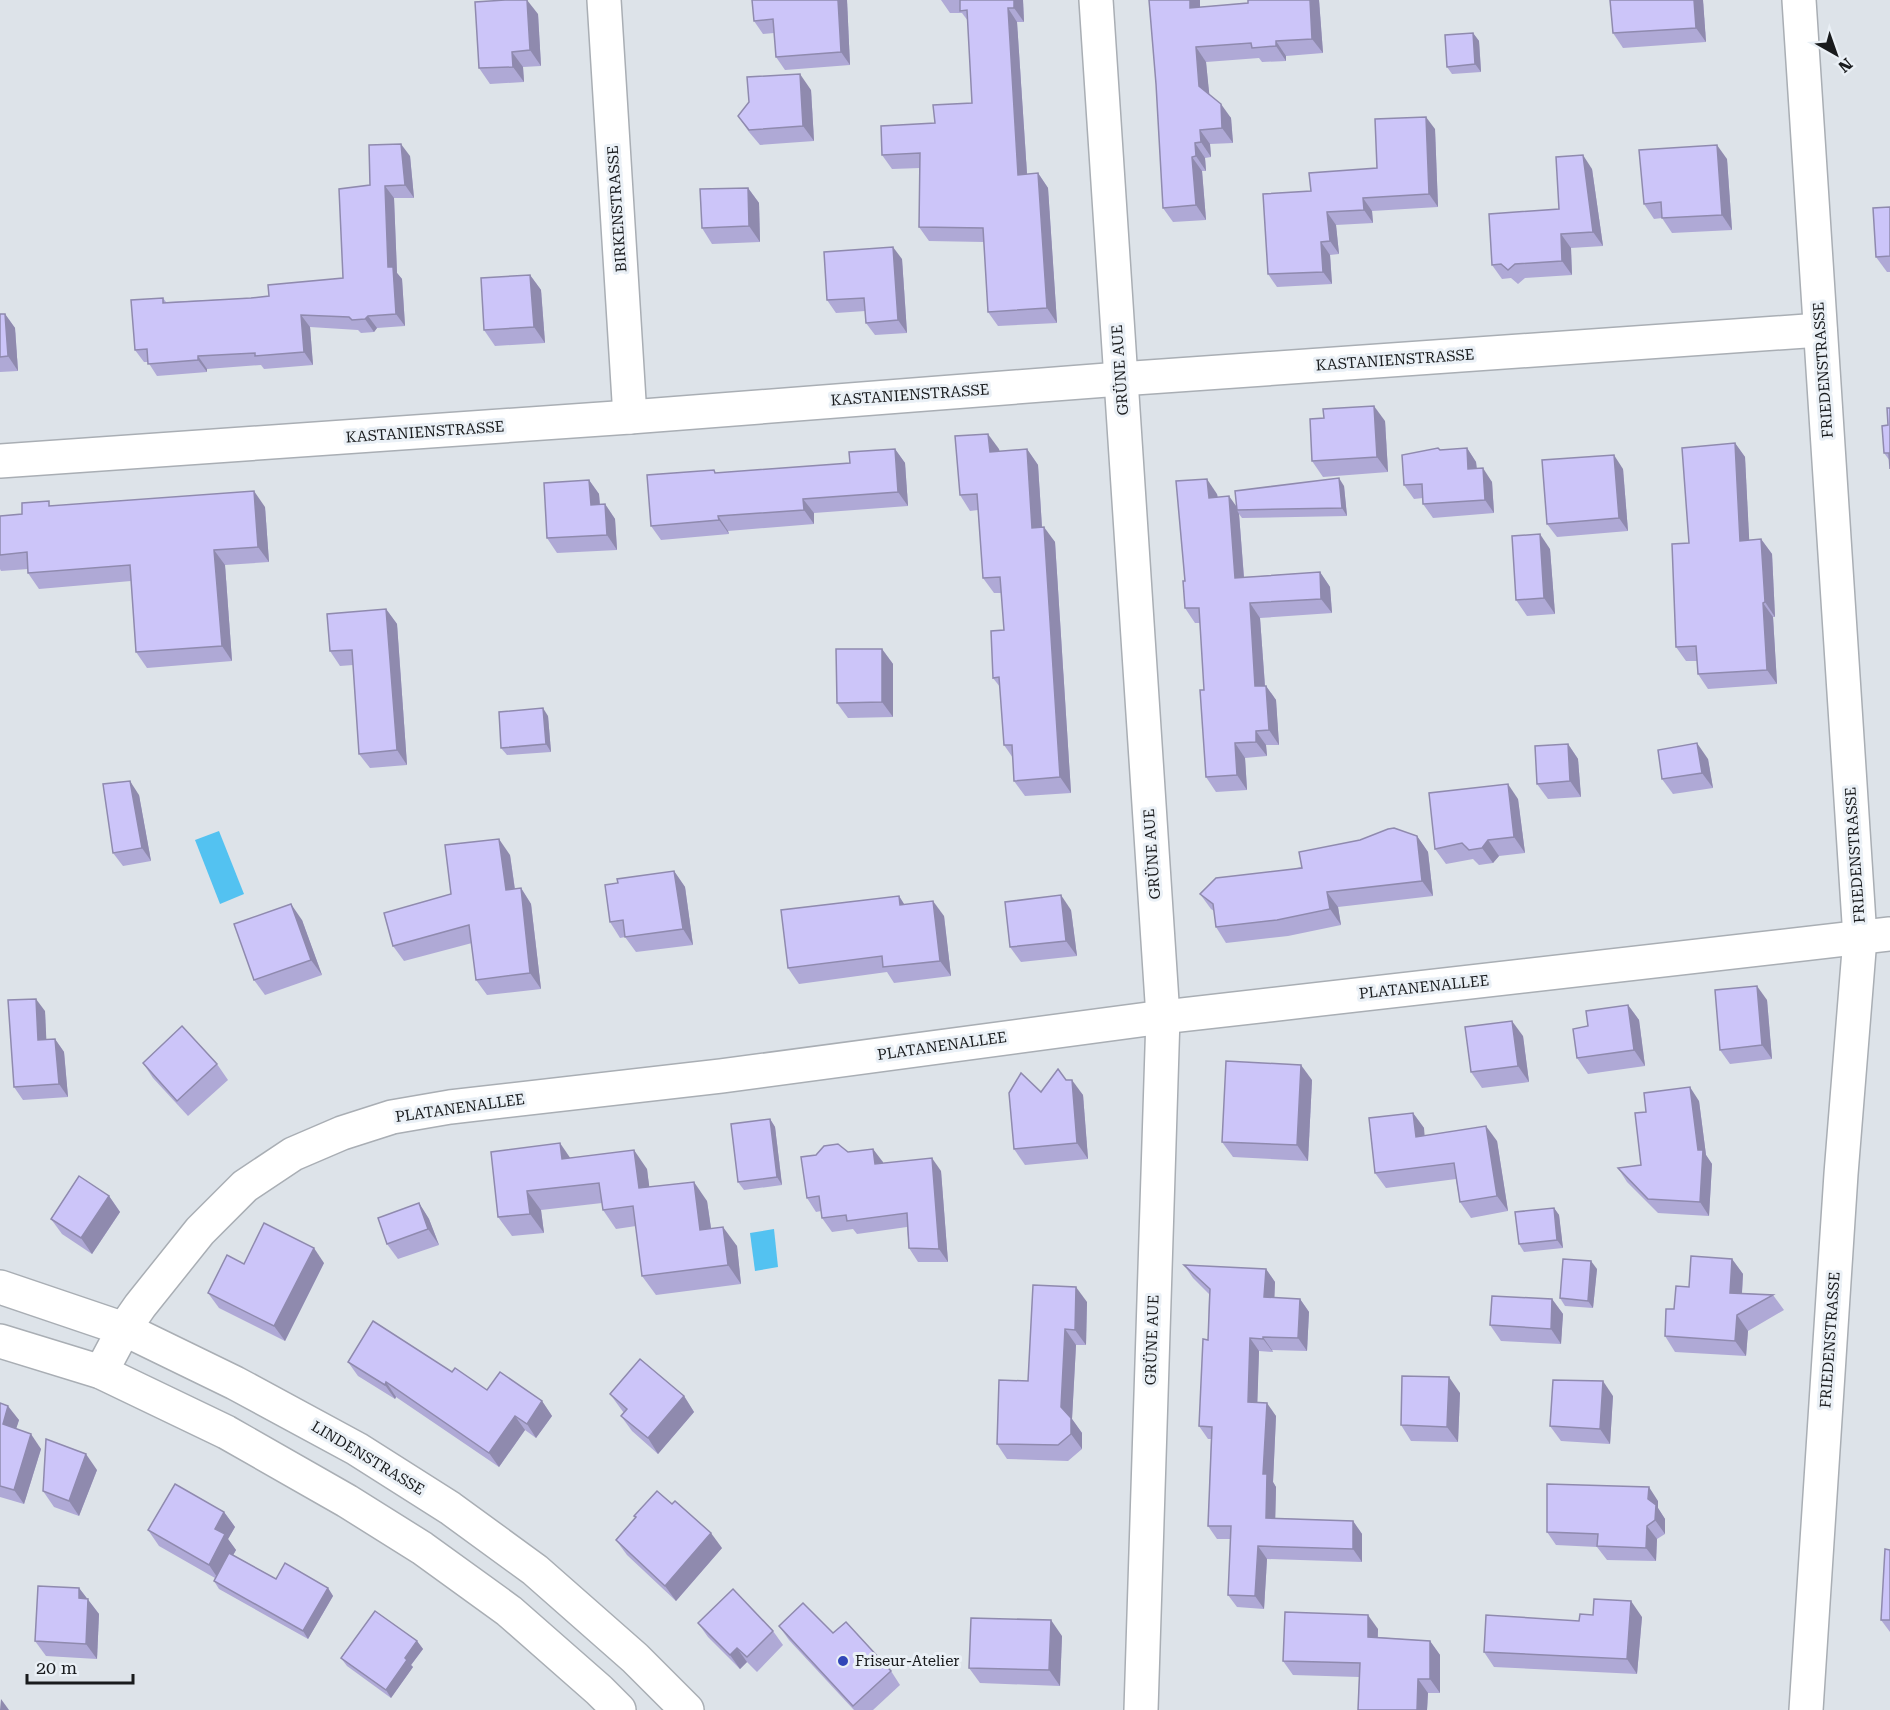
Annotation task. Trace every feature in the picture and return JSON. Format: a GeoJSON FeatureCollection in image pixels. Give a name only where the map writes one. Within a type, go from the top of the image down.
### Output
{"type":"FeatureCollection","features":[{"type":"Feature","properties":{"kind":"street","name":"BIRKENSTRASSE"},"geometry":{"type":"LineString","coordinates":[[604,0],[630,417]]}},
{"type":"Feature","properties":{"kind":"street","name":"GRÜNE AUE"},"geometry":{"type":"LineString","coordinates":[[1096,0],[1163,1017],[1141,1710]]}},
{"type":"Feature","properties":{"kind":"street","name":"FRIEDENSTRASSE"},"geometry":{"type":"LineString","coordinates":[[1799,0],[1820,330],[1875,936],[1841,1174],[1806,1710]]}},
{"type":"Feature","properties":{"kind":"street","name":"KASTANIENSTRASSE"},"geometry":{"type":"LineString","coordinates":[[0,461],[1820,330]]}},
{"type":"Feature","properties":{"kind":"street","name":"PLATANENALLEE"},"geometry":{"type":"LineString","coordinates":[[101,1372],[124,1329],[200,1231],[245,1186],[293,1154],[342,1133],[382,1120],[450,1107],[721,1076],[1163,1017],[1875,936]]}},
{"type":"Feature","properties":{"kind":"street","name":"LINDENSTRASSE"},"geometry":{"type":"LineString","coordinates":[[0,1287],[124,1329],[235,1383],[357,1449],[450,1508],[535,1570],[635,1658],[687,1710]]}},
{"type":"Feature","properties":{"kind":"street"},"geometry":{"type":"LineString","coordinates":[[0,1341],[101,1372],[226,1432],[347,1501],[422,1548],[509,1611],[619,1710]]}},
{"type":"Feature","properties":{"kind":"water"},"geometry":{"type":"Polygon","coordinates":[[[219,831],[244,894],[220,904],[195,840],[219,831]]]}},
{"type":"Feature","properties":{"kind":"water"},"geometry":{"type":"Polygon","coordinates":[[[774,1229],[778,1267],[755,1271],[750,1233],[774,1229]]]}},
{"type":"Feature","properties":{"kind":"building"},"geometry":{"type":"Polygon","coordinates":[[[527,0],[530,50],[512,52],[513,67],[479,68],[475,2],[527,0]]]}},
{"type":"Feature","properties":{"kind":"building"},"geometry":{"type":"Polygon","coordinates":[[[752,0],[838,0],[841,52],[776,57],[773,19],[754,21],[752,0]]]}},
{"type":"Feature","properties":{"kind":"building"},"geometry":{"type":"Polygon","coordinates":[[[960,0],[1014,0],[1014,8],[1008,8],[1018,175],[1038,173],[1047,308],[988,312],[983,228],[919,227],[920,153],[882,155],[881,126],[935,123],[933,105],[972,103],[967,10],[960,11],[960,0]]]}},
{"type":"Feature","properties":{"kind":"building"},"geometry":{"type":"Polygon","coordinates":[[[1149,0],[1190,0],[1190,8],[1248,3],[1248,0],[1310,0],[1312,39],[1276,41],[1276,46],[1252,48],[1251,43],[1196,47],[1199,86],[1221,104],[1222,128],[1200,130],[1201,142],[1195,143],[1196,156],[1192,157],[1196,205],[1163,208],[1149,0]]]}},
{"type":"Feature","properties":{"kind":"building"},"geometry":{"type":"Polygon","coordinates":[[[1610,0],[1694,0],[1696,28],[1613,33],[1610,0]]]}},
{"type":"Feature","properties":{"kind":"building"},"geometry":{"type":"Polygon","coordinates":[[[1473,33],[1475,64],[1447,67],[1445,35],[1473,33]]]}},
{"type":"Feature","properties":{"kind":"building"},"geometry":{"type":"Polygon","coordinates":[[[800,74],[803,126],[749,130],[738,116],[749,102],[747,77],[800,74]]]}},
{"type":"Feature","properties":{"kind":"building"},"geometry":{"type":"Polygon","coordinates":[[[1426,117],[1429,194],[1363,198],[1364,210],[1327,212],[1330,241],[1321,242],[1323,272],[1268,274],[1263,194],[1311,191],[1309,173],[1377,168],[1375,119],[1426,117]]]}},
{"type":"Feature","properties":{"kind":"building"},"geometry":{"type":"Polygon","coordinates":[[[401,144],[405,185],[385,186],[388,267],[393,267],[396,314],[368,316],[365,319],[352,320],[349,317],[301,315],[304,352],[255,356],[255,353],[198,356],[198,360],[148,364],[147,349],[135,350],[131,300],[163,298],[163,303],[251,298],[269,296],[268,285],[343,278],[339,189],[370,185],[369,145],[401,144]]]}},
{"type":"Feature","properties":{"kind":"building"},"geometry":{"type":"Polygon","coordinates":[[[1717,145],[1722,215],[1662,218],[1661,202],[1644,204],[1639,150],[1717,145]]]}},
{"type":"Feature","properties":{"kind":"building"},"geometry":{"type":"Polygon","coordinates":[[[1583,155],[1593,232],[1561,234],[1562,261],[1515,264],[1508,270],[1501,264],[1492,265],[1489,214],[1559,209],[1556,157],[1583,155]]]}},
{"type":"Feature","properties":{"kind":"building"},"geometry":{"type":"Polygon","coordinates":[[[748,188],[749,226],[702,228],[700,189],[748,188]]]}},
{"type":"Feature","properties":{"kind":"building"},"geometry":{"type":"Polygon","coordinates":[[[1890,207],[1890,256],[1876,257],[1873,208],[1890,207]]]}},
{"type":"Feature","properties":{"kind":"building"},"geometry":{"type":"Polygon","coordinates":[[[893,247],[898,320],[866,323],[864,298],[827,300],[824,252],[893,247]]]}},
{"type":"Feature","properties":{"kind":"building"},"geometry":{"type":"Polygon","coordinates":[[[530,275],[534,327],[484,330],[481,278],[530,275]]]}},
{"type":"Feature","properties":{"kind":"building"},"geometry":{"type":"Polygon","coordinates":[[[0,314],[5,314],[8,356],[0,357],[0,314]]]}},
{"type":"Feature","properties":{"kind":"building"},"geometry":{"type":"Polygon","coordinates":[[[1374,406],[1377,457],[1312,461],[1310,419],[1324,418],[1323,409],[1374,406]]]}},
{"type":"Feature","properties":{"kind":"building"},"geometry":{"type":"Polygon","coordinates":[[[1887,408],[1890,408],[1890,469],[1889,453],[1884,453],[1882,426],[1888,425],[1887,408]]]}},
{"type":"Feature","properties":{"kind":"building"},"geometry":{"type":"Polygon","coordinates":[[[988,434],[990,452],[1027,449],[1032,528],[1044,527],[1060,777],[1014,781],[1012,745],[1004,745],[999,677],[993,678],[991,631],[1004,630],[1000,577],[983,578],[977,494],[960,495],[955,436],[988,434]]]}},
{"type":"Feature","properties":{"kind":"building"},"geometry":{"type":"Polygon","coordinates":[[[1735,443],[1740,541],[1761,539],[1767,670],[1698,674],[1696,646],[1676,647],[1672,544],[1689,543],[1682,448],[1735,443]]]}},
{"type":"Feature","properties":{"kind":"building"},"geometry":{"type":"Polygon","coordinates":[[[1438,448],[1440,450],[1467,448],[1468,469],[1483,468],[1485,500],[1423,504],[1422,484],[1404,485],[1402,455],[1438,448]]]}},
{"type":"Feature","properties":{"kind":"building"},"geometry":{"type":"Polygon","coordinates":[[[895,449],[898,492],[803,499],[804,510],[718,516],[719,520],[651,526],[647,475],[714,470],[715,473],[850,463],[849,452],[895,449]]]}},
{"type":"Feature","properties":{"kind":"building"},"geometry":{"type":"Polygon","coordinates":[[[1614,455],[1619,518],[1547,524],[1542,460],[1614,455]]]}},
{"type":"Feature","properties":{"kind":"building"},"geometry":{"type":"Polygon","coordinates":[[[1339,478],[1342,508],[1237,510],[1235,491],[1339,478]]]}},
{"type":"Feature","properties":{"kind":"building"},"geometry":{"type":"Polygon","coordinates":[[[1207,479],[1209,498],[1229,496],[1235,578],[1320,572],[1321,599],[1250,603],[1255,686],[1266,686],[1269,730],[1256,731],[1256,742],[1235,743],[1237,775],[1206,777],[1200,690],[1204,690],[1199,608],[1185,608],[1183,581],[1185,581],[1176,481],[1207,479]]]}},
{"type":"Feature","properties":{"kind":"building"},"geometry":{"type":"Polygon","coordinates":[[[589,480],[591,505],[605,504],[607,535],[547,538],[544,483],[589,480]]]}},
{"type":"Feature","properties":{"kind":"building"},"geometry":{"type":"Polygon","coordinates":[[[254,491],[258,547],[214,550],[222,646],[136,652],[130,565],[28,573],[27,552],[0,555],[0,516],[22,514],[22,503],[49,501],[49,506],[254,491]]]}},
{"type":"Feature","properties":{"kind":"building"},"geometry":{"type":"Polygon","coordinates":[[[1540,534],[1544,598],[1516,600],[1512,536],[1540,534]]]}},
{"type":"Feature","properties":{"kind":"building"},"geometry":{"type":"Polygon","coordinates":[[[386,609],[397,750],[359,754],[352,650],[330,651],[327,614],[386,609]]]}},
{"type":"Feature","properties":{"kind":"building"},"geometry":{"type":"Polygon","coordinates":[[[836,649],[882,649],[882,702],[837,703],[836,649]]]}},
{"type":"Feature","properties":{"kind":"building"},"geometry":{"type":"Polygon","coordinates":[[[543,708],[546,744],[501,748],[499,712],[543,708]]]}},
{"type":"Feature","properties":{"kind":"building"},"geometry":{"type":"Polygon","coordinates":[[[1697,743],[1702,773],[1662,779],[1658,750],[1697,743]]]}},
{"type":"Feature","properties":{"kind":"building"},"geometry":{"type":"Polygon","coordinates":[[[1568,744],[1570,781],[1537,784],[1535,746],[1568,744]]]}},
{"type":"Feature","properties":{"kind":"building"},"geometry":{"type":"Polygon","coordinates":[[[130,781],[142,848],[113,853],[103,784],[130,781]]]}},
{"type":"Feature","properties":{"kind":"building"},"geometry":{"type":"Polygon","coordinates":[[[1508,784],[1514,837],[1488,840],[1482,848],[1469,850],[1462,843],[1435,849],[1429,793],[1508,784]]]}},
{"type":"Feature","properties":{"kind":"building"},"geometry":{"type":"Polygon","coordinates":[[[1394,828],[1417,836],[1422,881],[1327,892],[1330,909],[1277,920],[1216,927],[1213,904],[1200,894],[1216,878],[1302,868],[1299,852],[1360,840],[1394,828]]]}},
{"type":"Feature","properties":{"kind":"building"},"geometry":{"type":"Polygon","coordinates":[[[499,839],[506,890],[521,888],[530,973],[476,980],[469,925],[393,946],[384,913],[451,894],[445,845],[499,839]]]}},
{"type":"Feature","properties":{"kind":"building"},"geometry":{"type":"Polygon","coordinates":[[[674,871],[683,929],[625,937],[623,920],[610,922],[605,885],[618,883],[617,879],[674,871]]]}},
{"type":"Feature","properties":{"kind":"building"},"geometry":{"type":"Polygon","coordinates":[[[1061,895],[1066,941],[1010,947],[1005,902],[1061,895]]]}},
{"type":"Feature","properties":{"kind":"building"},"geometry":{"type":"Polygon","coordinates":[[[899,896],[900,905],[933,901],[940,961],[883,967],[882,956],[788,968],[781,910],[899,896]]]}},
{"type":"Feature","properties":{"kind":"building"},"geometry":{"type":"Polygon","coordinates":[[[291,904],[311,960],[254,980],[234,924],[291,904]]]}},
{"type":"Feature","properties":{"kind":"building"},"geometry":{"type":"Polygon","coordinates":[[[1757,986],[1762,1045],[1720,1050],[1715,990],[1757,986]]]}},
{"type":"Feature","properties":{"kind":"building"},"geometry":{"type":"Polygon","coordinates":[[[36,999],[38,1040],[55,1039],[59,1084],[14,1087],[8,1000],[36,999]]]}},
{"type":"Feature","properties":{"kind":"building"},"geometry":{"type":"Polygon","coordinates":[[[1628,1005],[1634,1050],[1577,1058],[1573,1029],[1588,1026],[1586,1011],[1628,1005]]]}},
{"type":"Feature","properties":{"kind":"building"},"geometry":{"type":"Polygon","coordinates":[[[1512,1021],[1518,1066],[1471,1072],[1465,1027],[1512,1021]]]}},
{"type":"Feature","properties":{"kind":"building"},"geometry":{"type":"Polygon","coordinates":[[[182,1026],[217,1064],[177,1101],[143,1063],[182,1026]]]}},
{"type":"Feature","properties":{"kind":"building"},"geometry":{"type":"Polygon","coordinates":[[[1226,1061],[1301,1065],[1297,1145],[1222,1142],[1226,1061]]]}},
{"type":"Feature","properties":{"kind":"building"},"geometry":{"type":"Polygon","coordinates":[[[1058,1069],[1066,1080],[1072,1080],[1077,1143],[1014,1149],[1009,1093],[1021,1073],[1041,1092],[1058,1069]]]}},
{"type":"Feature","properties":{"kind":"building"},"geometry":{"type":"Polygon","coordinates":[[[1690,1087],[1698,1150],[1703,1150],[1700,1202],[1648,1199],[1618,1168],[1641,1165],[1635,1113],[1646,1112],[1644,1093],[1690,1087]]]}},
{"type":"Feature","properties":{"kind":"building"},"geometry":{"type":"Polygon","coordinates":[[[1413,1113],[1416,1137],[1486,1126],[1497,1196],[1460,1202],[1454,1163],[1375,1173],[1369,1118],[1413,1113]]]}},
{"type":"Feature","properties":{"kind":"building"},"geometry":{"type":"Polygon","coordinates":[[[770,1119],[777,1177],[738,1182],[731,1124],[770,1119]]]}},
{"type":"Feature","properties":{"kind":"building"},"geometry":{"type":"Polygon","coordinates":[[[560,1143],[562,1159],[634,1150],[639,1188],[694,1182],[700,1230],[723,1227],[728,1265],[642,1276],[633,1206],[603,1210],[599,1183],[527,1191],[530,1214],[498,1217],[491,1152],[560,1143]]]}},
{"type":"Feature","properties":{"kind":"building"},"geometry":{"type":"Polygon","coordinates":[[[838,1144],[848,1152],[873,1149],[875,1164],[932,1158],[939,1249],[909,1248],[907,1213],[847,1221],[846,1215],[822,1218],[819,1196],[807,1198],[801,1157],[816,1155],[824,1146],[838,1144]]]}},
{"type":"Feature","properties":{"kind":"building"},"geometry":{"type":"Polygon","coordinates":[[[79,1176],[109,1196],[81,1238],[51,1219],[79,1176]]]}},
{"type":"Feature","properties":{"kind":"building"},"geometry":{"type":"Polygon","coordinates":[[[419,1203],[428,1229],[387,1244],[378,1218],[419,1203]]]}},
{"type":"Feature","properties":{"kind":"building"},"geometry":{"type":"Polygon","coordinates":[[[1554,1208],[1557,1240],[1519,1244],[1515,1212],[1554,1208]]]}},
{"type":"Feature","properties":{"kind":"building"},"geometry":{"type":"Polygon","coordinates":[[[264,1223],[314,1248],[274,1326],[208,1293],[227,1255],[244,1264],[264,1223]]]}},
{"type":"Feature","properties":{"kind":"building"},"geometry":{"type":"Polygon","coordinates":[[[1691,1256],[1732,1259],[1730,1293],[1773,1295],[1737,1315],[1735,1341],[1665,1336],[1666,1309],[1674,1309],[1676,1286],[1689,1287],[1691,1256]]]}},
{"type":"Feature","properties":{"kind":"building"},"geometry":{"type":"Polygon","coordinates":[[[1563,1259],[1591,1261],[1588,1301],[1560,1298],[1563,1259]]]}},
{"type":"Feature","properties":{"kind":"building"},"geometry":{"type":"Polygon","coordinates":[[[1184,1265],[1266,1269],[1264,1297],[1300,1299],[1298,1338],[1250,1338],[1248,1402],[1267,1403],[1263,1474],[1267,1474],[1266,1518],[1353,1521],[1353,1549],[1258,1546],[1255,1596],[1228,1595],[1231,1526],[1208,1526],[1212,1427],[1199,1426],[1203,1339],[1208,1340],[1210,1289],[1184,1265]]]}},
{"type":"Feature","properties":{"kind":"building"},"geometry":{"type":"Polygon","coordinates":[[[1033,1285],[1076,1287],[1075,1330],[1065,1329],[1061,1407],[1071,1418],[1071,1434],[1058,1445],[997,1444],[999,1380],[1028,1381],[1033,1285]]]}},
{"type":"Feature","properties":{"kind":"building"},"geometry":{"type":"Polygon","coordinates":[[[1492,1296],[1552,1299],[1551,1329],[1490,1325],[1492,1296]]]}},
{"type":"Feature","properties":{"kind":"building"},"geometry":{"type":"Polygon","coordinates":[[[373,1321],[452,1372],[455,1368],[487,1390],[500,1372],[542,1401],[527,1424],[515,1416],[489,1453],[386,1382],[385,1385],[348,1362],[373,1321]]]}},
{"type":"Feature","properties":{"kind":"building"},"geometry":{"type":"Polygon","coordinates":[[[640,1359],[684,1396],[648,1438],[621,1416],[627,1409],[610,1394],[640,1359]]]}},
{"type":"Feature","properties":{"kind":"building"},"geometry":{"type":"Polygon","coordinates":[[[1402,1376],[1449,1377],[1447,1427],[1401,1425],[1402,1376]]]}},
{"type":"Feature","properties":{"kind":"building"},"geometry":{"type":"Polygon","coordinates":[[[1553,1380],[1603,1381],[1600,1429],[1550,1426],[1553,1380]]]}},
{"type":"Feature","properties":{"kind":"building"},"geometry":{"type":"Polygon","coordinates":[[[0,1403],[8,1406],[3,1424],[31,1434],[14,1490],[0,1486],[0,1403]]]}},
{"type":"Feature","properties":{"kind":"building"},"geometry":{"type":"Polygon","coordinates":[[[46,1439],[86,1454],[69,1501],[43,1491],[46,1439]]]}},
{"type":"Feature","properties":{"kind":"building"},"geometry":{"type":"Polygon","coordinates":[[[175,1484],[224,1512],[215,1529],[225,1534],[209,1565],[148,1530],[175,1484]]]}},
{"type":"Feature","properties":{"kind":"building"},"geometry":{"type":"Polygon","coordinates":[[[1547,1484],[1649,1487],[1648,1499],[1656,1505],[1655,1520],[1647,1526],[1646,1548],[1597,1546],[1598,1534],[1547,1532],[1547,1484]]]}},
{"type":"Feature","properties":{"kind":"building"},"geometry":{"type":"Polygon","coordinates":[[[657,1491],[672,1504],[675,1501],[711,1533],[665,1586],[616,1540],[657,1491]]]}},
{"type":"Feature","properties":{"kind":"building"},"geometry":{"type":"Polygon","coordinates":[[[1885,1549],[1890,1550],[1890,1620],[1881,1620],[1885,1549]]]}},
{"type":"Feature","properties":{"kind":"building"},"geometry":{"type":"Polygon","coordinates":[[[229,1553],[276,1579],[285,1563],[328,1588],[303,1631],[214,1581],[229,1553]]]}},
{"type":"Feature","properties":{"kind":"building"},"geometry":{"type":"Polygon","coordinates":[[[38,1586],[79,1588],[79,1598],[88,1599],[86,1644],[35,1641],[38,1586]]]}},
{"type":"Feature","properties":{"kind":"building"},"geometry":{"type":"Polygon","coordinates":[[[733,1589],[773,1631],[747,1657],[737,1648],[730,1655],[698,1623],[733,1589]]]}},
{"type":"Feature","properties":{"kind":"building"},"geometry":{"type":"Polygon","coordinates":[[[1594,1599],[1631,1601],[1627,1659],[1484,1652],[1486,1615],[1579,1621],[1580,1614],[1593,1615],[1594,1599]]]}},
{"type":"Feature","properties":{"kind":"building"},"geometry":{"type":"Polygon","coordinates":[[[803,1603],[833,1633],[846,1622],[891,1671],[853,1706],[779,1626],[803,1603]]]}},
{"type":"Feature","properties":{"kind":"building"},"geometry":{"type":"Polygon","coordinates":[[[375,1611],[417,1641],[386,1690],[341,1658],[375,1611]]]}},
{"type":"Feature","properties":{"kind":"building"},"geometry":{"type":"Polygon","coordinates":[[[1285,1612],[1368,1615],[1368,1637],[1430,1641],[1430,1679],[1418,1679],[1417,1710],[1358,1710],[1360,1663],[1283,1661],[1285,1612]]]}},
{"type":"Feature","properties":{"kind":"building"},"geometry":{"type":"Polygon","coordinates":[[[971,1618],[1051,1620],[1049,1670],[969,1668],[971,1618]]]}},
{"type":"Feature","properties":{"kind":"place","name":"Friseur-Atelier"},"geometry":{"type":"Point","coordinates":[843,1661]}}]}
